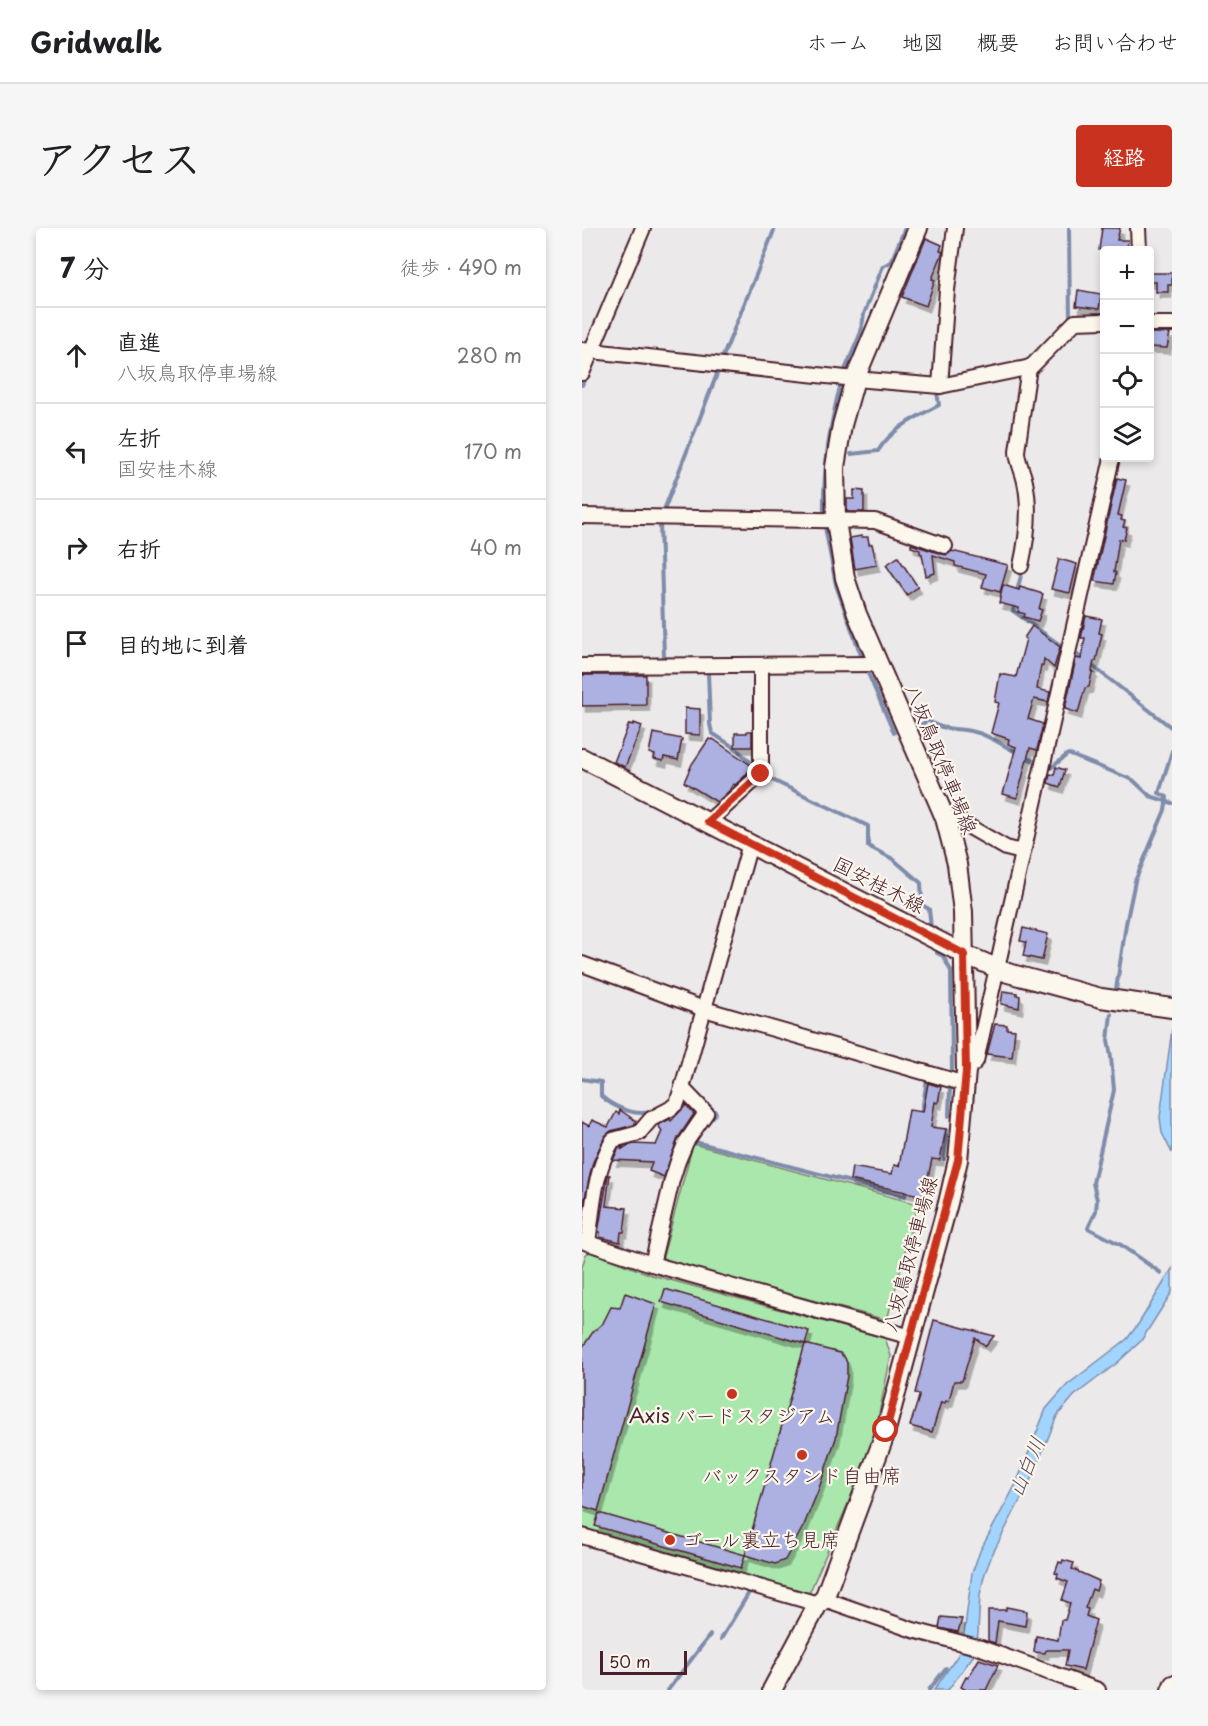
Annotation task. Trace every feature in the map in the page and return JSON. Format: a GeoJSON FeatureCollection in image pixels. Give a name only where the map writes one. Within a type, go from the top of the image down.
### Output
{"type":"FeatureCollection","features":[{"type":"Feature","properties":{"kind":"main road","name":"八坂鳥取停車場線"},"geometry":{"type":"LineString","coordinates":[[772,1690],[821,1601],[884,1437],[958,1160],[965,1077],[964,954],[959,874],[945,818],[857,614],[845,578],[836,521],[835,467],[842,425],[855,379],[918,228]]}},
{"type":"Feature","properties":{"kind":"main road","name":"国安桂木線"},"geometry":{"type":"LineString","coordinates":[[582,758],[964,954],[996,968],[1101,998],[1168,1008]]}},
{"type":"Feature","properties":{"kind":"street"},"geometry":{"type":"LineString","coordinates":[[582,374],[587,350],[644,228]]}},
{"type":"Feature","properties":{"kind":"street"},"geometry":{"type":"LineString","coordinates":[[940,386],[947,290],[955,228]]}},
{"type":"Feature","properties":{"kind":"street"},"geometry":{"type":"LineString","coordinates":[[1138,228],[1138,246]]}},
{"type":"Feature","properties":{"kind":"street"},"geometry":{"type":"LineString","coordinates":[[587,350],[940,386],[1029,367],[1075,322],[1100,321]]}},
{"type":"Feature","properties":{"kind":"street"},"geometry":{"type":"LineString","coordinates":[[1154,324],[1172,324]]}},
{"type":"Feature","properties":{"kind":"street"},"geometry":{"type":"LineString","coordinates":[[1021,566],[1028,509],[1025,482],[1017,451],[1029,367]]}},
{"type":"Feature","properties":{"kind":"street"},"geometry":{"type":"LineString","coordinates":[[582,964],[704,1009],[965,1077],[976,1061],[994,987],[996,968],[1111,462]]}},
{"type":"Feature","properties":{"kind":"street"},"geometry":{"type":"LineString","coordinates":[[582,516],[875,521],[945,546]]}},
{"type":"Feature","properties":{"kind":"street"},"geometry":{"type":"LineString","coordinates":[[582,666],[878,664]]}},
{"type":"Feature","properties":{"kind":"street"},"geometry":{"type":"LineString","coordinates":[[708,822],[761,774],[761,666]]}},
{"type":"Feature","properties":{"kind":"street"},"geometry":{"type":"LineString","coordinates":[[945,818],[954,819],[1006,848],[1022,852]]}},
{"type":"Feature","properties":{"kind":"street"},"geometry":{"type":"LineString","coordinates":[[750,844],[677,1103],[651,1119],[639,1133],[613,1140],[601,1164],[596,1181],[584,1244],[911,1337]]}},
{"type":"Feature","properties":{"kind":"street"},"geometry":{"type":"LineString","coordinates":[[652,1264],[678,1161],[686,1142],[706,1113],[682,1088]]}},
{"type":"Feature","properties":{"kind":"street"},"geometry":{"type":"LineString","coordinates":[[582,1536],[821,1601],[913,1630],[981,1648],[1098,1690]]}},
{"type":"Feature","properties":{"kind":"street"},"geometry":{"type":"LineString","coordinates":[[1169,1690],[1172,1683]]}},
{"type":"Feature","properties":{"kind":"green space"},"geometry":{"type":"Polygon","coordinates":[[[693,1144],[918,1204],[887,1320],[662,1260],[693,1144]]]}},
{"type":"Feature","properties":{"kind":"green space","name":"Axis バードスタジアム"},"geometry":{"type":"Polygon","coordinates":[[[590,1252],[652,1275],[885,1338],[891,1356],[875,1433],[853,1492],[808,1596],[582,1531],[582,1267],[586,1254],[590,1252]]]}},
{"type":"Feature","properties":{"kind":"water"},"geometry":{"type":"Polygon","coordinates":[[[1172,1029],[1172,1153],[1162,1133],[1160,1117],[1172,1029]]]}},
{"type":"Feature","properties":{"kind":"water","name":"山白川"},"geometry":{"type":"Polygon","coordinates":[[[1172,1269],[1172,1292],[1141,1341],[1074,1396],[1057,1416],[1033,1475],[992,1555],[984,1576],[974,1655],[948,1690],[934,1690],[958,1655],[964,1634],[972,1573],[980,1551],[1016,1484],[1046,1409],[1067,1385],[1127,1339],[1172,1269]]]}},
{"type":"Feature","properties":{"kind":"building"},"geometry":{"type":"Polygon","coordinates":[[[1102,228],[1120,228],[1117,240],[1128,240],[1127,246],[1100,246],[1099,250],[1102,228]]]}},
{"type":"Feature","properties":{"kind":"building"},"geometry":{"type":"Polygon","coordinates":[[[926,238],[942,245],[940,251],[943,252],[932,279],[935,280],[926,306],[902,297],[926,238]]]}},
{"type":"Feature","properties":{"kind":"building"},"geometry":{"type":"Polygon","coordinates":[[[1154,273],[1172,273],[1172,285],[1168,285],[1168,292],[1156,292],[1156,282],[1154,282],[1154,273]]]}},
{"type":"Feature","properties":{"kind":"building"},"geometry":{"type":"Polygon","coordinates":[[[1078,290],[1100,294],[1099,309],[1076,306],[1078,290]]]}},
{"type":"Feature","properties":{"kind":"building"},"geometry":{"type":"Polygon","coordinates":[[[1154,333],[1170,333],[1167,348],[1154,347],[1154,333]]]}},
{"type":"Feature","properties":{"kind":"building"},"geometry":{"type":"Polygon","coordinates":[[[1117,478],[1126,480],[1118,515],[1122,516],[1121,520],[1125,521],[1123,527],[1127,528],[1124,540],[1119,539],[1114,584],[1094,581],[1117,478]]]}},
{"type":"Feature","properties":{"kind":"building"},"geometry":{"type":"Polygon","coordinates":[[[854,490],[864,491],[864,512],[847,512],[847,499],[854,499],[854,490]]]}},
{"type":"Feature","properties":{"kind":"building"},"geometry":{"type":"Polygon","coordinates":[[[868,537],[869,544],[872,544],[877,565],[855,569],[850,538],[868,537]]]}},
{"type":"Feature","properties":{"kind":"building"},"geometry":{"type":"Polygon","coordinates":[[[911,544],[942,554],[947,555],[952,551],[1008,565],[1000,592],[982,587],[986,574],[955,566],[955,562],[933,555],[935,573],[926,576],[922,554],[920,550],[911,547],[911,544]]]}},
{"type":"Feature","properties":{"kind":"building"},"geometry":{"type":"Polygon","coordinates":[[[898,557],[918,587],[907,595],[886,565],[898,557]]]}},
{"type":"Feature","properties":{"kind":"building"},"geometry":{"type":"Polygon","coordinates":[[[1059,559],[1077,564],[1070,593],[1051,589],[1059,559]]]}},
{"type":"Feature","properties":{"kind":"building"},"geometry":{"type":"Polygon","coordinates":[[[1003,585],[1043,594],[1039,609],[1042,610],[1038,621],[1024,617],[1025,614],[1018,612],[1019,608],[999,603],[1003,585]]]}},
{"type":"Feature","properties":{"kind":"building"},"geometry":{"type":"Polygon","coordinates":[[[1086,616],[1102,619],[1099,633],[1102,634],[1096,661],[1094,661],[1092,671],[1094,673],[1092,673],[1089,687],[1085,688],[1078,713],[1065,709],[1076,658],[1081,659],[1085,638],[1081,638],[1086,616]]]}},
{"type":"Feature","properties":{"kind":"building"},"geometry":{"type":"Polygon","coordinates":[[[1032,626],[1060,647],[1054,668],[1044,659],[1043,666],[1041,665],[1037,689],[1050,692],[1048,702],[1034,699],[1028,719],[1043,724],[1037,750],[1030,748],[1017,798],[1003,794],[1016,747],[1008,744],[1009,739],[991,733],[999,703],[995,702],[1000,674],[1016,677],[1026,639],[1024,638],[1032,626]]]}},
{"type":"Feature","properties":{"kind":"building"},"geometry":{"type":"Polygon","coordinates":[[[582,675],[646,675],[646,705],[582,706],[582,675]]]}},
{"type":"Feature","properties":{"kind":"building"},"geometry":{"type":"Polygon","coordinates":[[[685,708],[700,709],[700,735],[685,734],[685,708]]]}},
{"type":"Feature","properties":{"kind":"building"},"geometry":{"type":"Polygon","coordinates":[[[629,724],[642,726],[625,767],[614,762],[629,724]]]}},
{"type":"Feature","properties":{"kind":"building"},"geometry":{"type":"Polygon","coordinates":[[[747,731],[752,731],[752,747],[735,747],[735,733],[747,733],[747,731]]]}},
{"type":"Feature","properties":{"kind":"building"},"geometry":{"type":"Polygon","coordinates":[[[653,733],[682,739],[678,760],[664,757],[663,761],[654,759],[655,755],[649,753],[653,733]]]}},
{"type":"Feature","properties":{"kind":"building"},"geometry":{"type":"Polygon","coordinates":[[[709,739],[713,739],[752,766],[746,775],[735,785],[733,784],[717,802],[684,782],[692,764],[709,739]]]}},
{"type":"Feature","properties":{"kind":"building"},"geometry":{"type":"Polygon","coordinates":[[[1056,767],[1065,770],[1060,787],[1048,783],[1050,774],[1054,775],[1056,767]]]}},
{"type":"Feature","properties":{"kind":"building"},"geometry":{"type":"Polygon","coordinates":[[[1023,928],[1048,934],[1042,960],[1023,956],[1026,942],[1020,941],[1023,928]]]}},
{"type":"Feature","properties":{"kind":"building"},"geometry":{"type":"Polygon","coordinates":[[[1003,991],[1017,993],[1020,996],[1019,1008],[1001,1004],[1003,991]]]}},
{"type":"Feature","properties":{"kind":"building"},"geometry":{"type":"Polygon","coordinates":[[[995,1024],[1007,1025],[1007,1029],[1015,1030],[1012,1057],[987,1054],[995,1024]]]}},
{"type":"Feature","properties":{"kind":"building"},"geometry":{"type":"Polygon","coordinates":[[[928,1083],[941,1087],[938,1103],[935,1102],[931,1127],[946,1129],[940,1160],[932,1159],[924,1196],[850,1180],[852,1167],[892,1174],[894,1165],[899,1166],[909,1110],[923,1112],[928,1083]]]}},
{"type":"Feature","properties":{"kind":"building"},"geometry":{"type":"Polygon","coordinates":[[[686,1105],[694,1114],[678,1138],[664,1177],[649,1171],[652,1162],[613,1160],[619,1148],[623,1147],[621,1150],[634,1144],[656,1145],[662,1131],[658,1125],[670,1119],[671,1121],[686,1105]]]}},
{"type":"Feature","properties":{"kind":"building"},"geometry":{"type":"Polygon","coordinates":[[[620,1110],[636,1121],[634,1125],[611,1131],[605,1136],[593,1162],[582,1211],[582,1122],[589,1126],[592,1120],[608,1127],[616,1112],[619,1114],[620,1110]]]}},
{"type":"Feature","properties":{"kind":"building"},"geometry":{"type":"Polygon","coordinates":[[[608,1175],[610,1175],[606,1206],[627,1208],[624,1232],[621,1232],[620,1242],[600,1237],[600,1232],[598,1232],[608,1175]]]}},
{"type":"Feature","properties":{"kind":"building"},"geometry":{"type":"Polygon","coordinates":[[[665,1289],[809,1331],[805,1344],[661,1302],[665,1289]]]}},
{"type":"Feature","properties":{"kind":"building"},"geometry":{"type":"Polygon","coordinates":[[[625,1293],[656,1304],[598,1511],[582,1506],[582,1348],[593,1332],[603,1323],[611,1307],[620,1308],[625,1293]]]}},
{"type":"Feature","properties":{"kind":"building"},"geometry":{"type":"Polygon","coordinates":[[[934,1320],[994,1336],[986,1346],[975,1338],[962,1381],[954,1381],[949,1401],[941,1402],[932,1432],[910,1426],[919,1397],[919,1394],[915,1393],[934,1320]]]}},
{"type":"Feature","properties":{"kind":"building","name":"バックスタンド自由席"},"geometry":{"type":"Polygon","coordinates":[[[805,1344],[840,1353],[847,1363],[847,1376],[836,1438],[818,1491],[804,1525],[785,1560],[775,1564],[745,1555],[805,1344]]]}},
{"type":"Feature","properties":{"kind":"building","name":"ゴール裏立ち見席"},"geometry":{"type":"Polygon","coordinates":[[[599,1513],[745,1555],[741,1568],[595,1526],[599,1513]]]}},
{"type":"Feature","properties":{"kind":"building"},"geometry":{"type":"Polygon","coordinates":[[[1063,1560],[1074,1563],[1072,1569],[1099,1581],[1096,1591],[1092,1589],[1085,1608],[1088,1609],[1086,1616],[1096,1620],[1083,1670],[1065,1666],[1068,1650],[1034,1652],[1036,1636],[1058,1640],[1061,1620],[1065,1620],[1070,1603],[1062,1600],[1068,1582],[1057,1578],[1058,1574],[1055,1573],[1059,1562],[1062,1563],[1063,1560]]]}},
{"type":"Feature","properties":{"kind":"building"},"geometry":{"type":"Polygon","coordinates":[[[1006,1607],[1027,1611],[1025,1626],[998,1621],[995,1643],[988,1641],[988,1610],[1006,1610],[1006,1607]]]}},
{"type":"Feature","properties":{"kind":"building"},"geometry":{"type":"Polygon","coordinates":[[[941,1617],[962,1619],[958,1632],[939,1628],[941,1617]]]}},
{"type":"Feature","properties":{"kind":"building"},"geometry":{"type":"Polygon","coordinates":[[[979,1659],[998,1665],[986,1690],[966,1690],[961,1687],[979,1659]]]}},
{"type":"Feature","properties":{"kind":"waterway"},"geometry":{"type":"LineString","coordinates":[[722,359],[775,228]]}},
{"type":"Feature","properties":{"kind":"waterway"},"geometry":{"type":"LineString","coordinates":[[845,370],[861,332],[864,314],[883,266],[891,262],[905,228]]}},
{"type":"Feature","properties":{"kind":"waterway"},"geometry":{"type":"LineString","coordinates":[[1069,228],[1070,320]]}},
{"type":"Feature","properties":{"kind":"waterway"},"geometry":{"type":"LineString","coordinates":[[664,510],[719,369]]}},
{"type":"Feature","properties":{"kind":"waterway"},"geometry":{"type":"LineString","coordinates":[[582,385],[586,375]]}},
{"type":"Feature","properties":{"kind":"waterway"},"geometry":{"type":"LineString","coordinates":[[824,515],[828,448],[841,383]]}},
{"type":"Feature","properties":{"kind":"waterway"},"geometry":{"type":"LineString","coordinates":[[851,454],[878,451],[897,430],[939,405],[937,392],[941,392]]}},
{"type":"Feature","properties":{"kind":"waterway"},"geometry":{"type":"LineString","coordinates":[[660,523],[664,658]]}},
{"type":"Feature","properties":{"kind":"waterway"},"geometry":{"type":"LineString","coordinates":[[825,527],[836,585],[862,658]]}},
{"type":"Feature","properties":{"kind":"waterway"},"geometry":{"type":"LineString","coordinates":[[1017,592],[1022,571]]}},
{"type":"Feature","properties":{"kind":"waterway"},"geometry":{"type":"LineString","coordinates":[[1015,602],[1013,611],[1063,647]]}},
{"type":"Feature","properties":{"kind":"waterway"},"geometry":{"type":"LineString","coordinates":[[1074,652],[1084,660]]}},
{"type":"Feature","properties":{"kind":"waterway"},"geometry":{"type":"LineString","coordinates":[[1090,664],[1172,728]]}},
{"type":"Feature","properties":{"kind":"waterway"},"geometry":{"type":"LineString","coordinates":[[867,671],[894,733]]}},
{"type":"Feature","properties":{"kind":"waterway"},"geometry":{"type":"LineString","coordinates":[[708,672],[712,733],[735,748],[757,768]]}},
{"type":"Feature","properties":{"kind":"waterway"},"geometry":{"type":"LineString","coordinates":[[918,727],[928,720],[945,728],[975,732],[1018,753]]}},
{"type":"Feature","properties":{"kind":"waterway"},"geometry":{"type":"LineString","coordinates":[[1116,990],[1135,881],[1165,810],[1167,797],[1159,793],[1172,751]]}},
{"type":"Feature","properties":{"kind":"waterway"},"geometry":{"type":"LineString","coordinates":[[1047,767],[1051,768],[1068,754],[1133,780],[1150,796],[1172,803]]}},
{"type":"Feature","properties":{"kind":"waterway"},"geometry":{"type":"LineString","coordinates":[[1025,757],[1040,764]]}},
{"type":"Feature","properties":{"kind":"waterway"},"geometry":{"type":"LineString","coordinates":[[764,776],[868,826],[868,846],[893,859],[921,883],[922,905],[929,909],[931,928]]}},
{"type":"Feature","properties":{"kind":"waterway"},"geometry":{"type":"LineString","coordinates":[[937,953],[943,956],[951,971],[952,1069]]}},
{"type":"Feature","properties":{"kind":"waterway"},"geometry":{"type":"LineString","coordinates":[[1111,1014],[1108,1040],[1114,1090],[1093,1183],[1097,1200],[1096,1211],[1088,1228],[1121,1245],[1161,1273]]}},
{"type":"Feature","properties":{"kind":"waterway"},"geometry":{"type":"LineString","coordinates":[[582,1079],[601,1082],[601,1096],[618,1107],[631,1112],[650,1112]]}},
{"type":"Feature","properties":{"kind":"waterway"},"geometry":{"type":"LineString","coordinates":[[921,1117],[927,1079]]}},
{"type":"Feature","properties":{"kind":"waterway"},"geometry":{"type":"LineString","coordinates":[[949,1116],[950,1087]]}},
{"type":"Feature","properties":{"kind":"waterway"},"geometry":{"type":"LineString","coordinates":[[701,1131],[716,1113],[708,1105]]}},
{"type":"Feature","properties":{"kind":"waterway"},"geometry":{"type":"LineString","coordinates":[[944,1159],[947,1130]]}},
{"type":"Feature","properties":{"kind":"waterway"},"geometry":{"type":"LineString","coordinates":[[695,1139],[693,1141],[905,1196],[907,1189]]}},
{"type":"Feature","properties":{"kind":"waterway"},"geometry":{"type":"LineString","coordinates":[[721,1639],[750,1591],[747,1590]]}},
{"type":"Feature","properties":{"kind":"waterway"},"geometry":{"type":"LineString","coordinates":[[668,1690],[710,1635]]}},
{"type":"Feature","properties":{"kind":"waterway"},"geometry":{"type":"LineString","coordinates":[[929,1690],[946,1668]]}},
{"type":"Feature","properties":{"kind":"place","name":"Axis バードスタジアム"},"geometry":{"type":"Point","coordinates":[732,1394]}},
{"type":"Feature","properties":{"kind":"place","name":"バックスタンド自由席"},"geometry":{"type":"Point","coordinates":[802,1455]}},
{"type":"Feature","properties":{"kind":"place","name":"ゴール裏立ち見席"},"geometry":{"type":"Point","coordinates":[670,1540]}},
{"type":"Feature","properties":{"kind":"route"},"geometry":{"type":"LineString","coordinates":[[761,774],[708,822],[964,954],[966,1071],[958,1160],[886,1430]]}}]}
